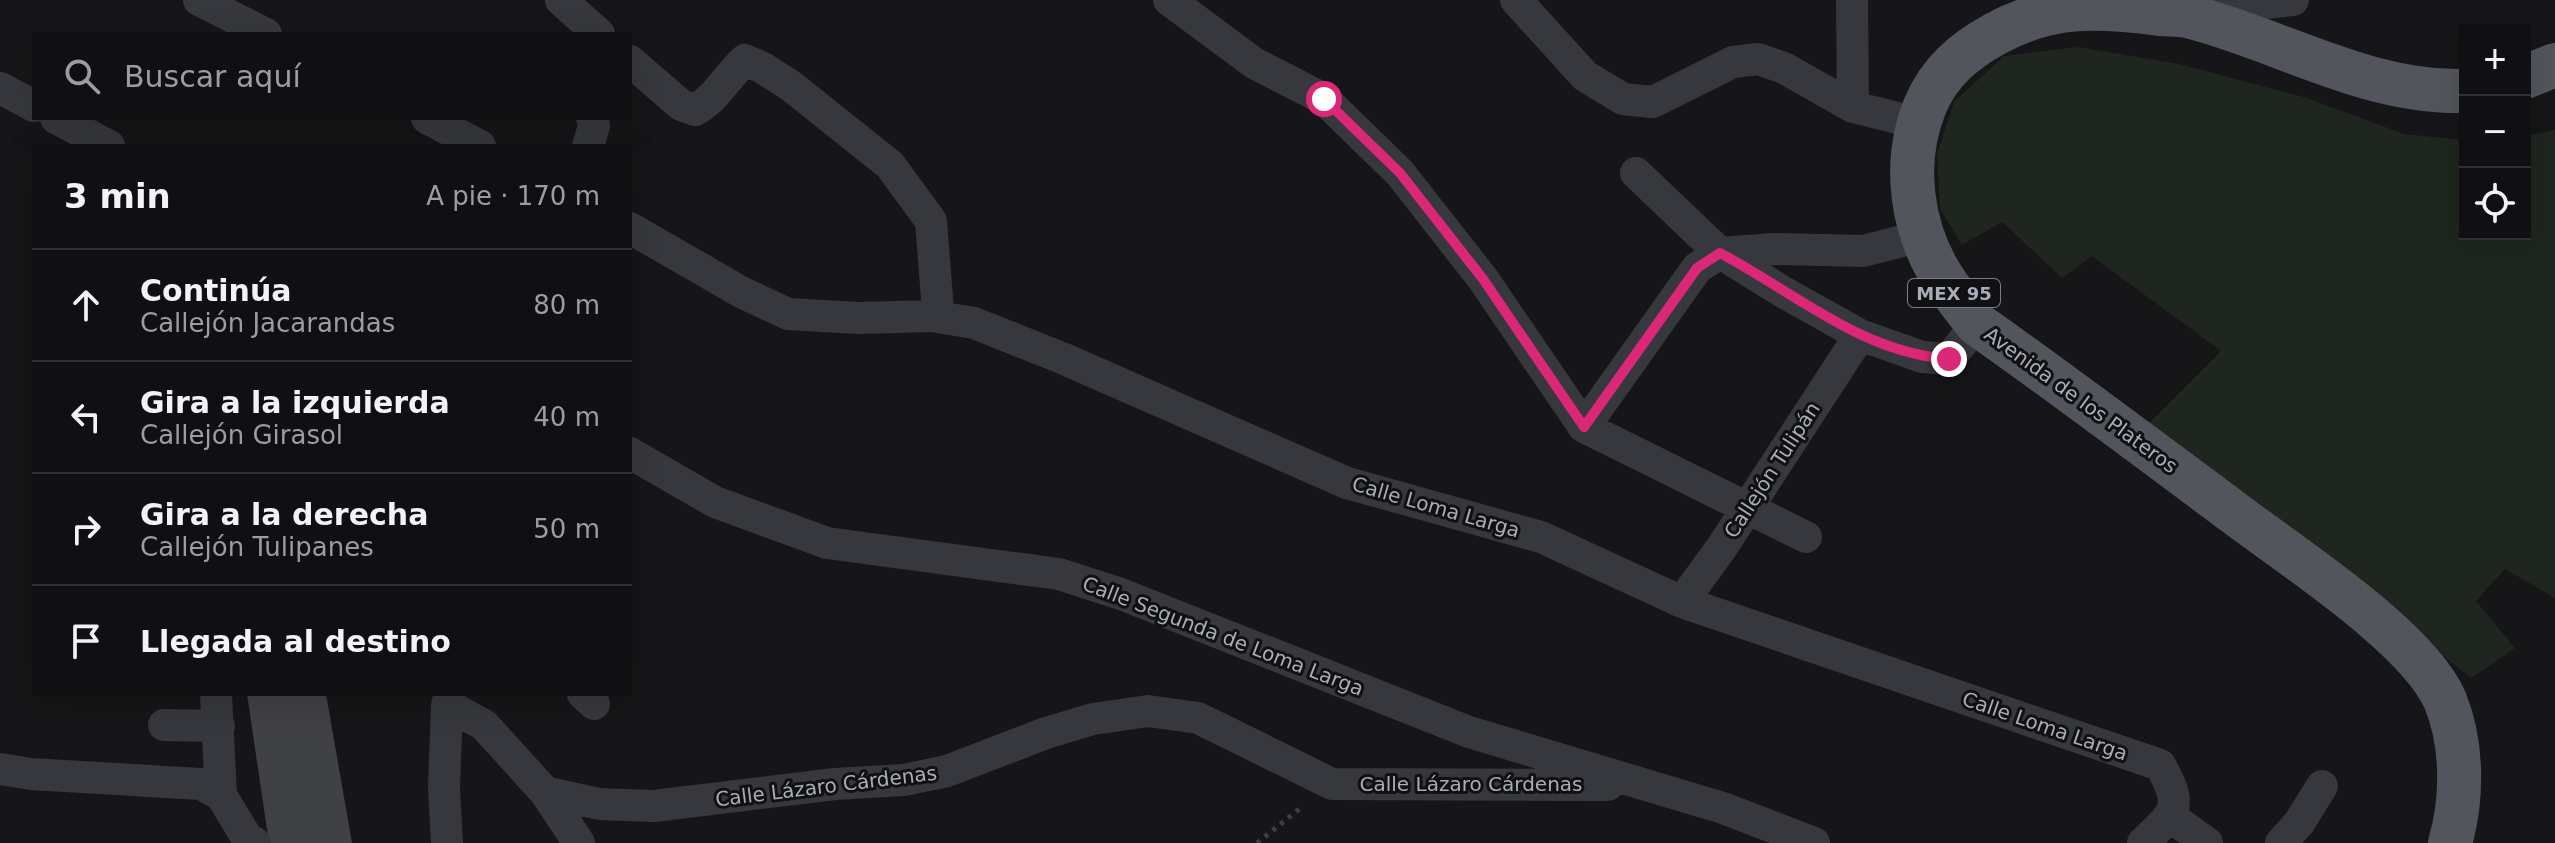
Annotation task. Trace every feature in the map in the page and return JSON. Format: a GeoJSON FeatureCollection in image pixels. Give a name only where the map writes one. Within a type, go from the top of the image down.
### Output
{"type":"FeatureCollection","features":[{"type":"Feature","properties":{"kind":"main road","name":"Avenida de los Plateros"},"geometry":{"type":"LineString","coordinates":[[2450,843],[2460,789],[2453,728],[2444,700],[2426,670],[2392,635],[2327,582],[1977,324],[1943,279],[1922,236],[1913,198],[1912,169],[1918,123],[1929,98],[1949,67],[1970,47],[2039,14],[2084,8],[2121,8],[2189,16],[2355,74],[2444,91],[2459,91]]}},
{"type":"Feature","properties":{"kind":"main road"},"geometry":{"type":"LineString","coordinates":[[2531,75],[2555,65]]}},
{"type":"Feature","properties":{"kind":"street"},"geometry":{"type":"LineString","coordinates":[[199,0],[262,32]]}},
{"type":"Feature","properties":{"kind":"street"},"geometry":{"type":"LineString","coordinates":[[558,0],[564,32]]}},
{"type":"Feature","properties":{"kind":"street"},"geometry":{"type":"LineString","coordinates":[[558,0],[597,32]]}},
{"type":"Feature","properties":{"kind":"street"},"geometry":{"type":"LineString","coordinates":[[1169,0],[1254,63],[1324,99],[1400,173],[1483,279],[1584,427],[1806,537]]}},
{"type":"Feature","properties":{"kind":"street"},"geometry":{"type":"LineString","coordinates":[[1516,0],[1585,76],[1623,99],[1653,102],[1733,62],[1758,59],[1784,68],[1853,107],[1918,123]]}},
{"type":"Feature","properties":{"kind":"street"},"geometry":{"type":"LineString","coordinates":[[1852,0],[1853,107]]}},
{"type":"Feature","properties":{"kind":"street"},"geometry":{"type":"LineString","coordinates":[[2189,16],[2220,8],[2293,0]]}},
{"type":"Feature","properties":{"kind":"street"},"geometry":{"type":"LineString","coordinates":[[632,63],[681,105],[695,110],[709,103],[730,74],[745,60],[791,86],[890,165],[931,221],[938,311],[932,316]]}},
{"type":"Feature","properties":{"kind":"street"},"geometry":{"type":"LineString","coordinates":[[0,88],[32,105]]}},
{"type":"Feature","properties":{"kind":"street"},"geometry":{"type":"LineString","coordinates":[[60,120],[105,144]]}},
{"type":"Feature","properties":{"kind":"street"},"geometry":{"type":"LineString","coordinates":[[431,120],[476,144]]}},
{"type":"Feature","properties":{"kind":"street"},"geometry":{"type":"LineString","coordinates":[[589,144],[594,126],[592,120]]}},
{"type":"Feature","properties":{"kind":"street"},"geometry":{"type":"LineString","coordinates":[[1636,173],[1720,253],[1860,335],[1922,357],[1949,359],[1977,324]]}},
{"type":"Feature","properties":{"kind":"street","name":"Calle Loma Larga"},"geometry":{"type":"LineString","coordinates":[[632,229],[741,292],[788,314],[858,318],[932,316],[974,323],[1062,358],[1347,483],[1541,537],[1682,602],[2160,765],[2175,792],[2171,817]]}},
{"type":"Feature","properties":{"kind":"street"},"geometry":{"type":"LineString","coordinates":[[1584,427],[1697,268],[1720,253],[1774,249],[1863,251],[1922,236]]}},
{"type":"Feature","properties":{"kind":"street","name":"Callejón Tulipán"},"geometry":{"type":"LineString","coordinates":[[1682,602],[1722,547],[1860,335]]}},
{"type":"Feature","properties":{"kind":"street","name":"Calle Segunda de Loma Larga"},"geometry":{"type":"LineString","coordinates":[[632,454],[715,502],[827,543],[1059,574],[1121,594],[1469,732],[1723,808],[1814,843]]}},
{"type":"Feature","properties":{"kind":"street"},"geometry":{"type":"LineString","coordinates":[[216,696],[221,795],[247,838],[255,843]]}},
{"type":"Feature","properties":{"kind":"street"},"geometry":{"type":"LineString","coordinates":[[448,700],[484,725],[545,792],[579,843]]}},
{"type":"Feature","properties":{"kind":"street"},"geometry":{"type":"LineString","coordinates":[[447,843],[444,788],[448,700]]}},
{"type":"Feature","properties":{"kind":"street","name":"Calle Lázaro Cárdenas"},"geometry":{"type":"LineString","coordinates":[[545,792],[599,804],[654,806],[835,784],[904,780],[947,771],[1046,733],[1093,719],[1148,711],[1198,718],[1332,784],[1647,785]]}},
{"type":"Feature","properties":{"kind":"street"},"geometry":{"type":"LineString","coordinates":[[164,725],[219,726]]}},
{"type":"Feature","properties":{"kind":"street"},"geometry":{"type":"LineString","coordinates":[[0,769],[31,774],[201,784],[221,795]]}},
{"type":"Feature","properties":{"kind":"street"},"geometry":{"type":"LineString","coordinates":[[2281,843],[2299,823],[2322,786]]}},
{"type":"Feature","properties":{"kind":"street"},"geometry":{"type":"LineString","coordinates":[[2143,843],[2171,817],[2207,843]]}},
{"type":"Feature","properties":{"kind":"path"},"geometry":{"type":"LineString","coordinates":[[1257,843],[1332,784]]}},
{"type":"Feature","properties":{"kind":"shaded area"},"geometry":{"type":"Polygon","coordinates":[[[2078,47],[2179,64],[2307,98],[2404,134],[2459,139],[2459,240],[2531,240],[2531,135],[2555,130],[2555,598],[2505,569],[2476,601],[2515,648],[2471,678],[2148,424],[2221,351],[2092,256],[2062,278],[2002,222],[1962,245],[1940,209],[1937,154],[1954,102],[2004,56],[2078,47]]]}},
{"type":"Feature","properties":{"kind":"building"},"geometry":{"type":"Polygon","coordinates":[[[247,696],[326,696],[352,843],[269,843],[247,696]]]}},
{"type":"Feature","properties":{"kind":"route"},"geometry":{"type":"LineString","coordinates":[[1324,99],[1400,173],[1483,279],[1584,427],[1697,268],[1720,253],[1860,335],[1922,357],[1949,359]]}}]}
